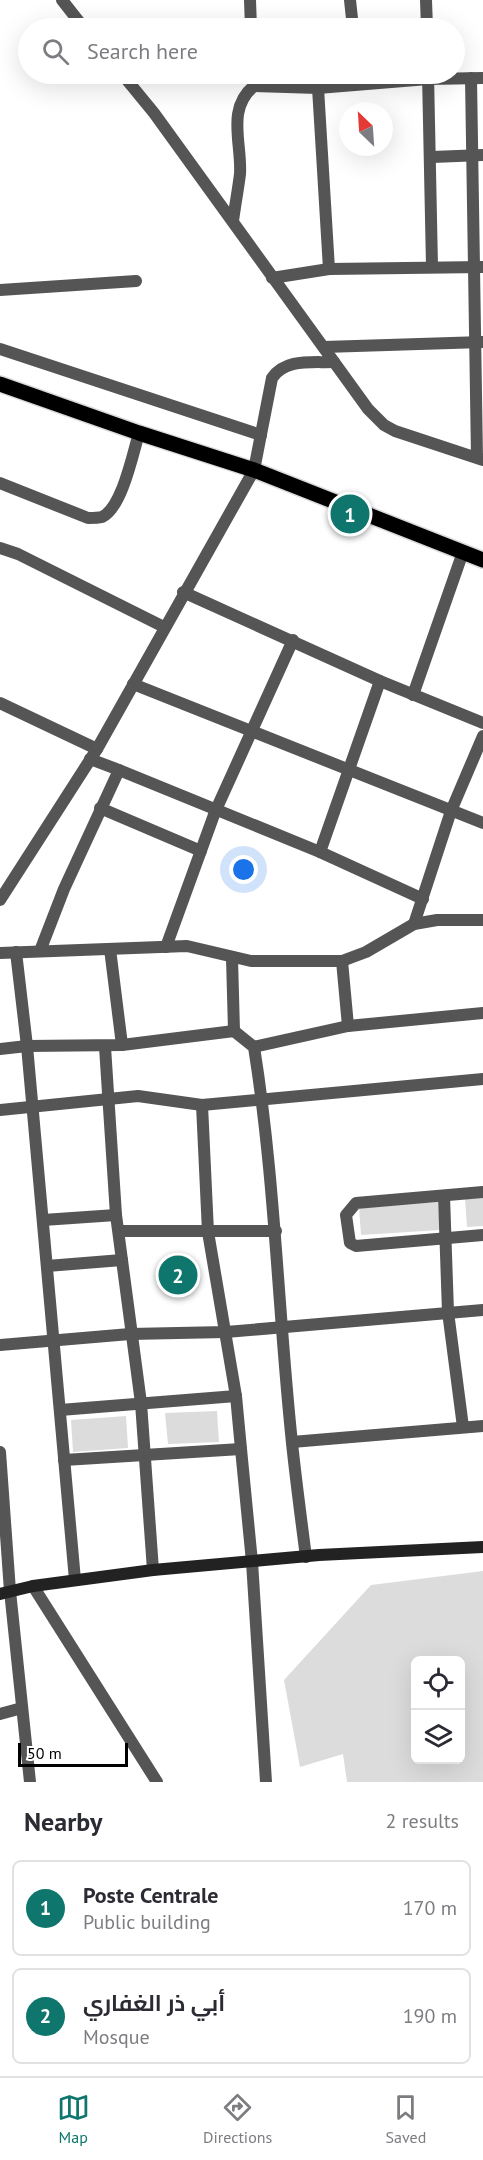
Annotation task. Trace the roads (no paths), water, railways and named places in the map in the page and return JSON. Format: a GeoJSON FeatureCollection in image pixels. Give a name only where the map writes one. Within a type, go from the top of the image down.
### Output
{"type":"FeatureCollection","features":[{"type":"Feature","properties":{"kind":"main road"},"geometry":{"type":"LineString","coordinates":[[0,384],[139,433],[254,470],[483,560]]}},
{"type":"Feature","properties":{"kind":"main road"},"geometry":{"type":"LineString","coordinates":[[5,1593],[33,1586],[153,1570],[306,1557],[483,1547]]}},
{"type":"Feature","properties":{"kind":"street"},"geometry":{"type":"LineString","coordinates":[[62,0],[76,18]]}},
{"type":"Feature","properties":{"kind":"street"},"geometry":{"type":"LineString","coordinates":[[250,0],[251,18]]}},
{"type":"Feature","properties":{"kind":"street"},"geometry":{"type":"LineString","coordinates":[[350,0],[352,18]]}},
{"type":"Feature","properties":{"kind":"street"},"geometry":{"type":"LineString","coordinates":[[426,0],[427,18]]}},
{"type":"Feature","properties":{"kind":"street"},"geometry":{"type":"LineString","coordinates":[[130,84],[154,113],[368,409],[384,425],[480,459],[477,78]]}},
{"type":"Feature","properties":{"kind":"street"},"geometry":{"type":"LineString","coordinates":[[232,221],[240,173],[237,133],[239,105],[251,84]]}},
{"type":"Feature","properties":{"kind":"street"},"geometry":{"type":"LineString","coordinates":[[286,84],[318,88],[338,84]]}},
{"type":"Feature","properties":{"kind":"street"},"geometry":{"type":"LineString","coordinates":[[428,84],[432,158],[432,266]]}},
{"type":"Feature","properties":{"kind":"street"},"geometry":{"type":"LineString","coordinates":[[318,88],[329,268]]}},
{"type":"Feature","properties":{"kind":"street"},"geometry":{"type":"LineString","coordinates":[[432,158],[478,155]]}},
{"type":"Feature","properties":{"kind":"street"},"geometry":{"type":"LineString","coordinates":[[272,278],[329,268],[478,267]]}},
{"type":"Feature","properties":{"kind":"street"},"geometry":{"type":"LineString","coordinates":[[0,290],[136,281]]}},
{"type":"Feature","properties":{"kind":"street"},"geometry":{"type":"LineString","coordinates":[[324,347],[478,342]]}},
{"type":"Feature","properties":{"kind":"street"},"geometry":{"type":"LineString","coordinates":[[0,349],[261,435]]}},
{"type":"Feature","properties":{"kind":"street"},"geometry":{"type":"LineString","coordinates":[[0,900],[93,754],[254,470],[269,387],[277,371],[295,363],[334,363]]}},
{"type":"Feature","properties":{"kind":"street"},"geometry":{"type":"LineString","coordinates":[[0,483],[88,518],[102,517],[112,509],[121,491],[139,433]]}},
{"type":"Feature","properties":{"kind":"street"},"geometry":{"type":"LineString","coordinates":[[0,548],[18,554],[164,627]]}},
{"type":"Feature","properties":{"kind":"street"},"geometry":{"type":"LineString","coordinates":[[413,694],[463,552]]}},
{"type":"Feature","properties":{"kind":"street"},"geometry":{"type":"LineString","coordinates":[[183,592],[380,681],[483,723]]}},
{"type":"Feature","properties":{"kind":"street"},"geometry":{"type":"LineString","coordinates":[[166,947],[215,812],[293,640]]}},
{"type":"Feature","properties":{"kind":"street"},"geometry":{"type":"LineString","coordinates":[[320,852],[380,681]]}},
{"type":"Feature","properties":{"kind":"street"},"geometry":{"type":"LineString","coordinates":[[133,684],[483,823]]}},
{"type":"Feature","properties":{"kind":"street"},"geometry":{"type":"LineString","coordinates":[[0,703],[93,754],[118,771],[215,812],[320,852],[423,899]]}},
{"type":"Feature","properties":{"kind":"street"},"geometry":{"type":"LineString","coordinates":[[414,924],[451,811],[483,736]]}},
{"type":"Feature","properties":{"kind":"street"},"geometry":{"type":"LineString","coordinates":[[40,951],[100,808],[118,771]]}},
{"type":"Feature","properties":{"kind":"street"},"geometry":{"type":"LineString","coordinates":[[100,808],[201,851]]}},
{"type":"Feature","properties":{"kind":"street"},"geometry":{"type":"LineString","coordinates":[[0,953],[187,946],[232,958],[286,963],[342,961],[366,952],[414,924],[437,920],[483,920]]}},
{"type":"Feature","properties":{"kind":"street"},"geometry":{"type":"LineString","coordinates":[[110,949],[122,1045]]}},
{"type":"Feature","properties":{"kind":"street"},"geometry":{"type":"LineString","coordinates":[[16,952],[27,1046],[75,1580]]}},
{"type":"Feature","properties":{"kind":"street"},"geometry":{"type":"LineString","coordinates":[[232,958],[234,1031]]}},
{"type":"Feature","properties":{"kind":"street"},"geometry":{"type":"LineString","coordinates":[[342,961],[348,1026]]}},
{"type":"Feature","properties":{"kind":"street"},"geometry":{"type":"LineString","coordinates":[[254,1047],[348,1026],[483,1013]]}},
{"type":"Feature","properties":{"kind":"street"},"geometry":{"type":"LineString","coordinates":[[0,1049],[27,1046],[105,1047],[234,1031],[254,1047],[276,1231],[292,1442],[306,1557]]}},
{"type":"Feature","properties":{"kind":"street"},"geometry":{"type":"LineString","coordinates":[[105,1047],[117,1215],[130,1334],[141,1404],[153,1570]]}},
{"type":"Feature","properties":{"kind":"street"},"geometry":{"type":"LineString","coordinates":[[0,1110],[138,1096],[202,1105],[483,1079]]}},
{"type":"Feature","properties":{"kind":"street"},"geometry":{"type":"LineString","coordinates":[[202,1105],[208,1233],[236,1396],[252,1562],[266,1782]]}},
{"type":"Feature","properties":{"kind":"street"},"geometry":{"type":"LineString","coordinates":[[483,1192],[356,1203],[346,1215],[350,1243],[356,1246],[483,1235]]}},
{"type":"Feature","properties":{"kind":"street"},"geometry":{"type":"LineString","coordinates":[[444,1196],[448,1312],[463,1427]]}},
{"type":"Feature","properties":{"kind":"street"},"geometry":{"type":"LineString","coordinates":[[43,1220],[117,1215]]}},
{"type":"Feature","properties":{"kind":"street"},"geometry":{"type":"LineString","coordinates":[[119,1231],[208,1233],[276,1231]]}},
{"type":"Feature","properties":{"kind":"street"},"geometry":{"type":"LineString","coordinates":[[47,1266],[122,1260]]}},
{"type":"Feature","properties":{"kind":"street"},"geometry":{"type":"LineString","coordinates":[[0,1346],[130,1334],[226,1332],[283,1325],[483,1310]]}},
{"type":"Feature","properties":{"kind":"street"},"geometry":{"type":"LineString","coordinates":[[60,1410],[236,1396]]}},
{"type":"Feature","properties":{"kind":"street"},"geometry":{"type":"LineString","coordinates":[[292,1442],[483,1426]]}},
{"type":"Feature","properties":{"kind":"street"},"geometry":{"type":"LineString","coordinates":[[64,1460],[241,1449]]}},
{"type":"Feature","properties":{"kind":"street"},"geometry":{"type":"LineString","coordinates":[[0,1459],[5,1593],[30,1782]]}},
{"type":"Feature","properties":{"kind":"street"},"geometry":{"type":"LineString","coordinates":[[33,1586],[157,1782]]}},
{"type":"Feature","properties":{"kind":"street"},"geometry":{"type":"LineString","coordinates":[[0,1714],[22,1708]]}},
{"type":"Feature","properties":{"kind":"place","name":"Poste Centrale"},"geometry":{"type":"Point","coordinates":[350,514]}},
{"type":"Feature","properties":{"kind":"place","name":"أبي ذر الغفاري"},"geometry":{"type":"Point","coordinates":[178,1275]}}]}
